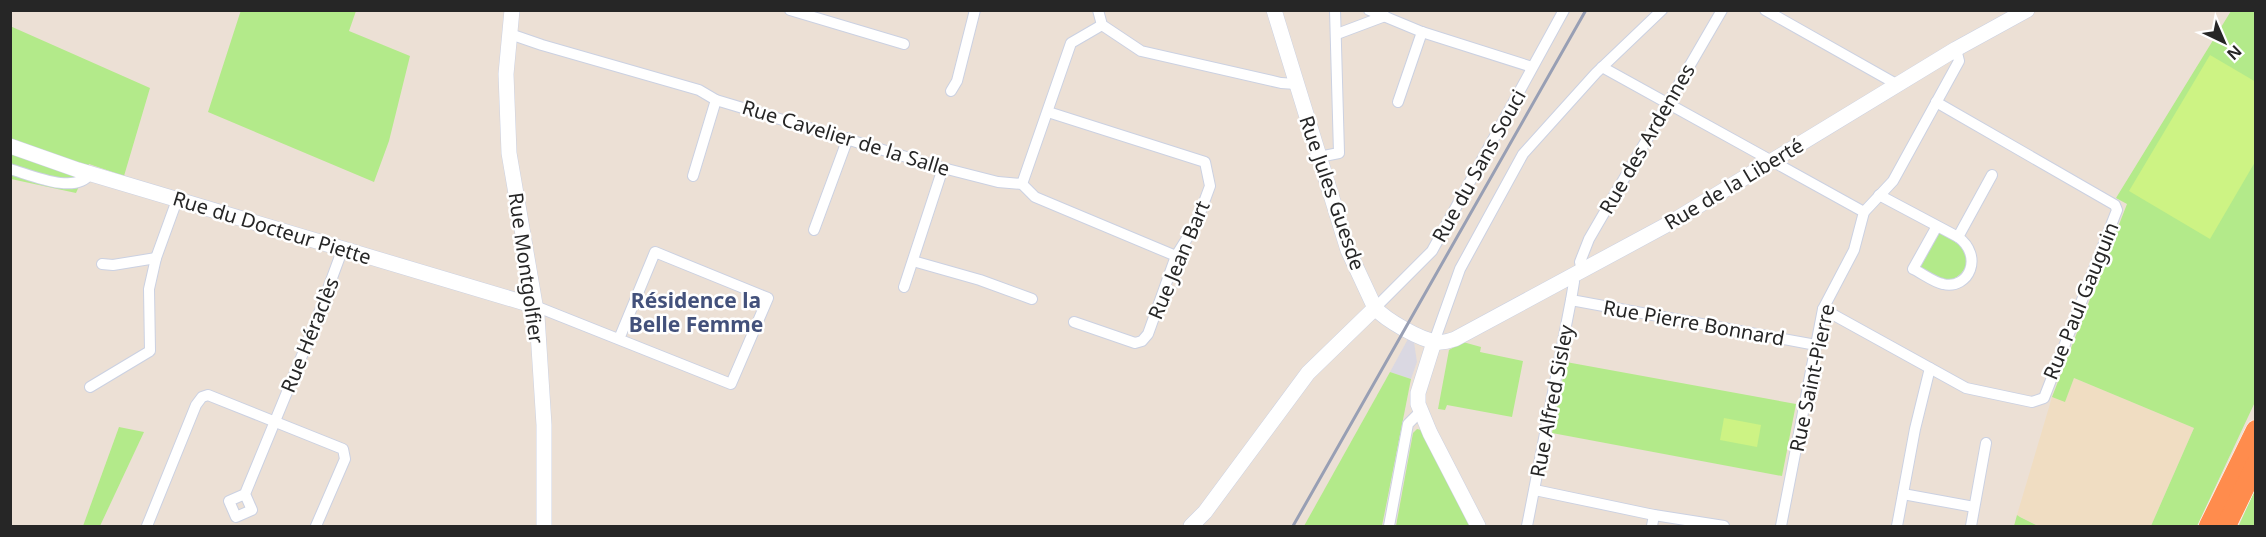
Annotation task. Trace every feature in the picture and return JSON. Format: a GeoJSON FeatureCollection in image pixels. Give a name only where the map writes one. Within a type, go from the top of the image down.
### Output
{"type":"FeatureCollection","features":[{"type":"Feature","properties":{"kind":"highway"},"geometry":{"type":"LineString","coordinates":[[2209,526],[2256,430]]}},
{"type":"Feature","properties":{"kind":"highway"},"geometry":{"type":"LineString","coordinates":[[2226,526],[2256,464]]}},
{"type":"Feature","properties":{"kind":"street"},"geometry":{"type":"LineString","coordinates":[[790,10],[904,44]]}},
{"type":"Feature","properties":{"kind":"street"},"geometry":{"type":"LineString","coordinates":[[951,90],[957,81],[975,10]]}},
{"type":"Feature","properties":{"kind":"street"},"geometry":{"type":"LineString","coordinates":[[1098,10],[1102,25],[1141,51],[1281,83],[1296,84]]}},
{"type":"Feature","properties":{"kind":"street","name":"Rue Jules Guesde"},"geometry":{"type":"LineString","coordinates":[[1274,10],[1348,250],[1375,308]]}},
{"type":"Feature","properties":{"kind":"street"},"geometry":{"type":"LineString","coordinates":[[1318,157],[1340,153],[1335,10]]}},
{"type":"Feature","properties":{"kind":"street"},"geometry":{"type":"LineString","coordinates":[[1369,10],[1422,32],[1532,67]]}},
{"type":"Feature","properties":{"kind":"street","name":"Rue du Sans Souci"},"geometry":{"type":"LineString","coordinates":[[1375,308],[1432,251],[1564,10]]}},
{"type":"Feature","properties":{"kind":"street"},"geometry":{"type":"LineString","coordinates":[[1478,526],[1418,404],[1418,393],[1460,269],[1488,214],[1523,154],[1602,67],[1662,10]]}},
{"type":"Feature","properties":{"kind":"street","name":"Rue des Ardennes"},"geometry":{"type":"LineString","coordinates":[[1577,273],[1589,239],[1722,10]]}},
{"type":"Feature","properties":{"kind":"street"},"geometry":{"type":"LineString","coordinates":[[1765,10],[1898,85]]}},
{"type":"Feature","properties":{"kind":"street","name":"Rue de la Liberté"},"geometry":{"type":"LineString","coordinates":[[1434,342],[1455,339],[1670,223],[1956,49],[2027,10]]}},
{"type":"Feature","properties":{"kind":"street","name":"Rue Montgolfier"},"geometry":{"type":"LineString","coordinates":[[508,11],[510,34],[506,74],[509,153],[536,306],[544,425],[544,526]]}},
{"type":"Feature","properties":{"kind":"street"},"geometry":{"type":"LineString","coordinates":[[1337,34],[1385,16]]}},
{"type":"Feature","properties":{"kind":"street"},"geometry":{"type":"LineString","coordinates":[[1022,184],[1071,43],[1102,25]]}},
{"type":"Feature","properties":{"kind":"street"},"geometry":{"type":"LineString","coordinates":[[1398,102],[1422,32]]}},
{"type":"Feature","properties":{"kind":"street","name":"Rue Cavelier de la Salle"},"geometry":{"type":"LineString","coordinates":[[510,34],[699,90],[716,100],[943,168],[998,182],[1022,184],[1035,197],[1176,256]]}},
{"type":"Feature","properties":{"kind":"street","name":"Rue Saint-Pierre"},"geometry":{"type":"LineString","coordinates":[[1782,526],[1823,309],[1854,250],[1864,212],[1893,181],[1959,61],[1956,49]]}},
{"type":"Feature","properties":{"kind":"street"},"geometry":{"type":"LineString","coordinates":[[1602,67],[1864,212]]}},
{"type":"Feature","properties":{"kind":"street"},"geometry":{"type":"LineString","coordinates":[[693,176],[716,100]]}},
{"type":"Feature","properties":{"kind":"street","name":"Rue Paul Gauguin"},"geometry":{"type":"LineString","coordinates":[[1930,368],[1966,388],[2032,402],[2043,398],[2117,210],[2115,205],[1936,102]]}},
{"type":"Feature","properties":{"kind":"street","name":"Rue Jean Bart"},"geometry":{"type":"LineString","coordinates":[[1048,112],[1205,162],[1210,186],[1196,225],[1176,256],[1152,324],[1142,341],[1135,343],[1074,322]]}},
{"type":"Feature","properties":{"kind":"street"},"geometry":{"type":"LineString","coordinates":[[814,230],[848,138]]}},
{"type":"Feature","properties":{"kind":"street","name":"Rue du Docteur Piette"},"geometry":{"type":"LineString","coordinates":[[10,146],[90,174],[536,306]]}},
{"type":"Feature","properties":{"kind":"street"},"geometry":{"type":"LineString","coordinates":[[904,288],[943,168]]}},
{"type":"Feature","properties":{"kind":"street"},"geometry":{"type":"LineString","coordinates":[[10,169],[71,185],[86,180],[90,174]]}},
{"type":"Feature","properties":{"kind":"street"},"geometry":{"type":"LineString","coordinates":[[1958,237],[1992,175]]}},
{"type":"Feature","properties":{"kind":"street"},"geometry":{"type":"LineString","coordinates":[[1879,195],[1958,237],[1969,248],[1973,259],[1972,264],[1962,281],[1956,284],[1942,284],[1913,269],[1937,226]]}},
{"type":"Feature","properties":{"kind":"street"},"geometry":{"type":"LineString","coordinates":[[90,387],[150,351],[148,289],[156,258],[177,200]]}},
{"type":"Feature","properties":{"kind":"street","name":"Rue Héraclès"},"geometry":{"type":"LineString","coordinates":[[245,494],[343,248]]}},
{"type":"Feature","properties":{"kind":"street"},"geometry":{"type":"LineString","coordinates":[[536,306],[731,384],[768,298],[655,252],[619,339]]}},
{"type":"Feature","properties":{"kind":"street"},"geometry":{"type":"LineString","coordinates":[[102,264],[113,266],[156,258]]}},
{"type":"Feature","properties":{"kind":"street"},"geometry":{"type":"LineString","coordinates":[[913,261],[980,280],[1032,299]]}},
{"type":"Feature","properties":{"kind":"street","name":"Rue Alfred Sisley"},"geometry":{"type":"LineString","coordinates":[[1527,526],[1577,273]]}},
{"type":"Feature","properties":{"kind":"street","name":"Rue Pierre Bonnard"},"geometry":{"type":"LineString","coordinates":[[1571,300],[1816,345]]}},
{"type":"Feature","properties":{"kind":"street"},"geometry":{"type":"LineString","coordinates":[[1191,526],[1205,512],[1308,373],[1375,308],[1405,328],[1434,342]]}},
{"type":"Feature","properties":{"kind":"street"},"geometry":{"type":"LineString","coordinates":[[1823,309],[1930,368],[1915,429],[1897,526]]}},
{"type":"Feature","properties":{"kind":"street"},"geometry":{"type":"LineString","coordinates":[[147,526],[196,405],[202,397],[208,395],[343,449],[345,459],[316,526]]}},
{"type":"Feature","properties":{"kind":"street"},"geometry":{"type":"LineString","coordinates":[[1389,526],[1408,424],[1420,412]]}},
{"type":"Feature","properties":{"kind":"street"},"geometry":{"type":"LineString","coordinates":[[1971,526],[1986,443]]}},
{"type":"Feature","properties":{"kind":"street"},"geometry":{"type":"LineString","coordinates":[[1535,490],[1724,526]]}},
{"type":"Feature","properties":{"kind":"street"},"geometry":{"type":"LineString","coordinates":[[245,494],[252,510],[234,522],[229,501],[245,494]]}},
{"type":"Feature","properties":{"kind":"street"},"geometry":{"type":"LineString","coordinates":[[1903,494],[1974,507]]}},
{"type":"Feature","properties":{"kind":"street"},"geometry":{"type":"LineString","coordinates":[[1652,526],[1654,514]]}},
{"type":"Feature","properties":{"kind":"shaded area"},"geometry":{"type":"Polygon","coordinates":[[[1409,337],[1414,342],[1417,362],[1411,379],[1390,372],[1409,337]]]}},
{"type":"Feature","properties":{"kind":"shaded area"},"geometry":{"type":"Polygon","coordinates":[[[2074,378],[2194,428],[2151,526],[2038,526],[2017,515],[2052,397],[2065,401],[2074,378]]]}},
{"type":"Feature","properties":{"kind":"green space"},"geometry":{"type":"Polygon","coordinates":[[[241,10],[356,11],[349,31],[410,56],[389,141],[374,182],[208,112],[241,10]]]}},
{"type":"Feature","properties":{"kind":"green space"},"geometry":{"type":"Polygon","coordinates":[[[2231,11],[2255,11],[2255,402],[2197,526],[2151,526],[2194,428],[2074,378],[2065,402],[2052,397],[2127,204],[2116,198],[2231,11]]]}},
{"type":"Feature","properties":{"kind":"green space"},"geometry":{"type":"Polygon","coordinates":[[[10,26],[150,88],[124,176],[89,164],[76,193],[11,179],[10,26]]]}},
{"type":"Feature","properties":{"kind":"green space"},"geometry":{"type":"Polygon","coordinates":[[[2210,55],[2256,82],[2255,162],[2210,239],[2129,191],[2210,55]]]}},
{"type":"Feature","properties":{"kind":"green space"},"geometry":{"type":"Polygon","coordinates":[[[1939,232],[1961,245],[1968,262],[1964,270],[1953,279],[1935,277],[1921,267],[1921,262],[1939,232]]]}},
{"type":"Feature","properties":{"kind":"green space"},"geometry":{"type":"Polygon","coordinates":[[[1463,342],[1481,347],[1480,352],[1523,361],[1512,417],[1447,405],[1445,410],[1438,409],[1449,350],[1463,342]]]}},
{"type":"Feature","properties":{"kind":"green space"},"geometry":{"type":"Polygon","coordinates":[[[1566,362],[1796,404],[1782,476],[1552,433],[1566,362]]]}},
{"type":"Feature","properties":{"kind":"green space"},"geometry":{"type":"Polygon","coordinates":[[[1390,372],[1411,379],[1382,526],[1304,526],[1390,372]]]}},
{"type":"Feature","properties":{"kind":"green space"},"geometry":{"type":"Polygon","coordinates":[[[1724,418],[1761,425],[1757,447],[1720,440],[1724,418]]]}},
{"type":"Feature","properties":{"kind":"green space"},"geometry":{"type":"Polygon","coordinates":[[[119,427],[144,432],[100,526],[83,526],[119,427]]]}},
{"type":"Feature","properties":{"kind":"green space"},"geometry":{"type":"Polygon","coordinates":[[[1417,429],[1421,430],[1470,526],[1396,526],[1413,433],[1417,429]]]}},
{"type":"Feature","properties":{"kind":"green space"},"geometry":{"type":"Polygon","coordinates":[[[2255,490],[2255,526],[2239,526],[2239,525],[2255,490]]]}},
{"type":"Feature","properties":{"kind":"green space"},"geometry":{"type":"Polygon","coordinates":[[[2017,515],[2020,517],[2038,526],[2014,526],[2017,515]]]}},
{"type":"Feature","properties":{"kind":"railway"},"geometry":{"type":"LineString","coordinates":[[1293,526],[1586,10]]}},
{"type":"Feature","properties":{"kind":"district","name":"Résidence la Belle Femme"},"geometry":{"type":"Point","coordinates":[696,313]}}]}
